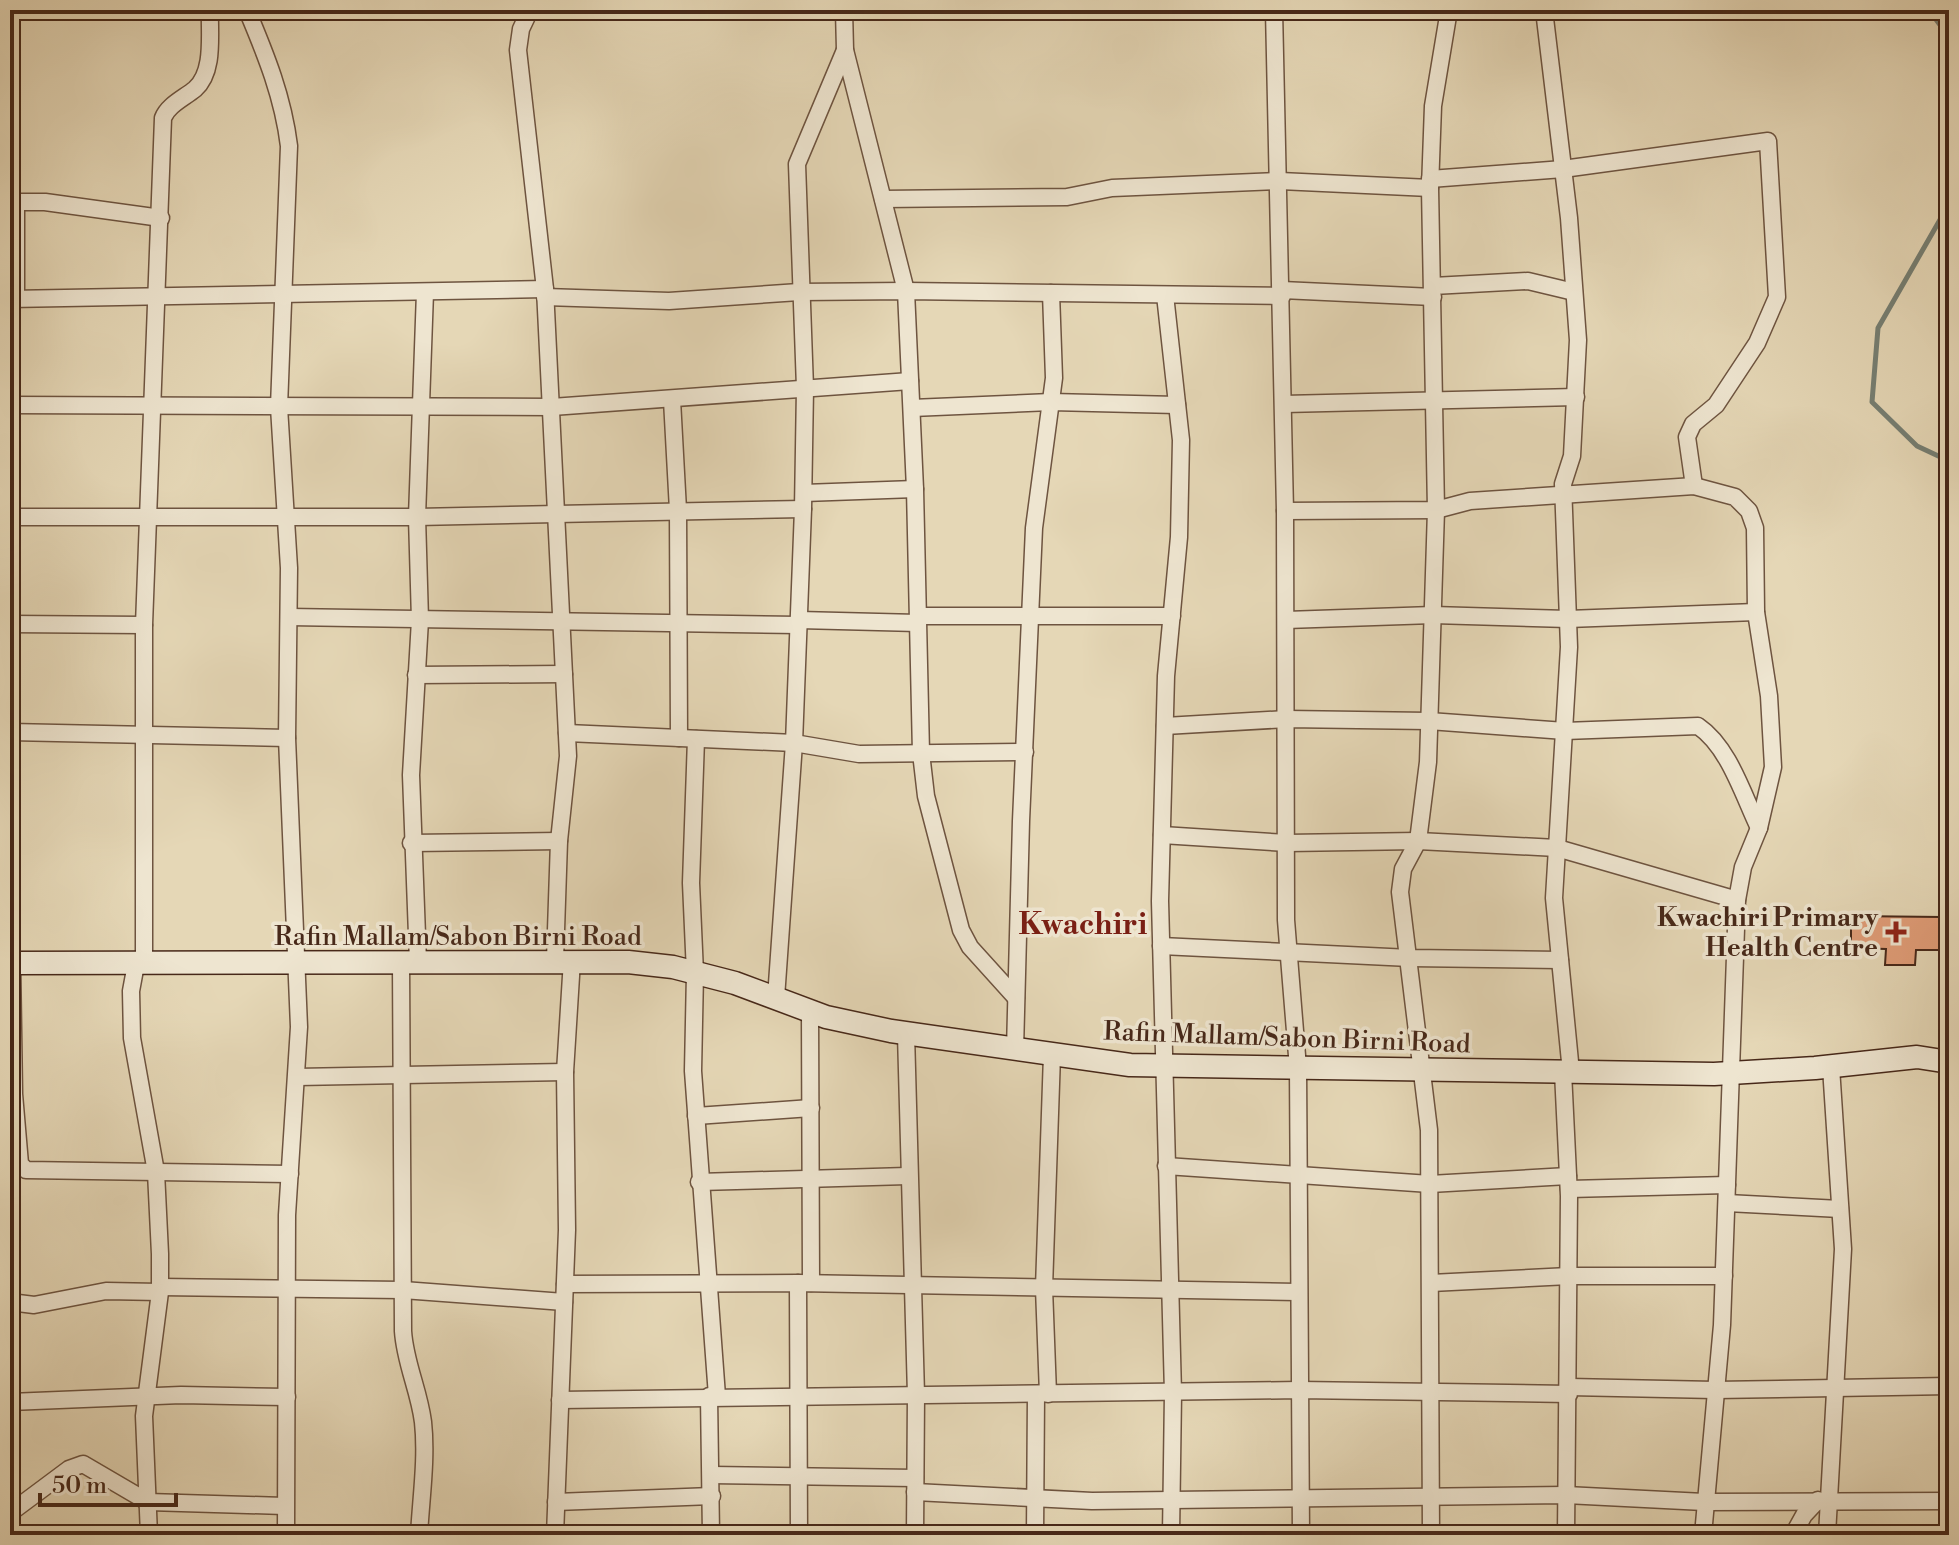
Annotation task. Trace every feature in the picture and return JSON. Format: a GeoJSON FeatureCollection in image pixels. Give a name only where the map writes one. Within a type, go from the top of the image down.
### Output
{"type":"FeatureCollection","features":[{"type":"Feature","properties":{"kind":"street"},"geometry":{"type":"LineString","coordinates":[[149,1535],[146,1399],[160,1290],[156,1172],[132,1038],[131,991],[140,964],[144,625],[163,118],[203,79],[207,67],[210,10]]}},
{"type":"Feature","properties":{"kind":"street"},"geometry":{"type":"LineString","coordinates":[[247,10],[271,65],[284,110],[289,146],[279,407],[287,518],[287,738],[297,962],[297,1077],[287,1286],[286,1535]]}},
{"type":"Feature","properties":{"kind":"street"},"geometry":{"type":"LineString","coordinates":[[530,10],[521,29],[518,50],[545,293],[568,756],[559,841],[568,1133],[555,1535]]}},
{"type":"Feature","properties":{"kind":"street"},"geometry":{"type":"LineString","coordinates":[[844,10],[845,50],[867,149],[906,291],[915,489],[921,753],[926,796],[961,930],[970,947],[1016,998]]}},
{"type":"Feature","properties":{"kind":"street"},"geometry":{"type":"LineString","coordinates":[[1274,10],[1284,404],[1288,949],[1298,1068],[1297,1292],[1301,1535]]}},
{"type":"Feature","properties":{"kind":"street"},"geometry":{"type":"LineString","coordinates":[[1431,1535],[1430,1184],[1424,1070],[1400,892],[1403,869],[1418,841],[1429,721],[1436,510],[1430,184],[1433,106],[1449,10]]}},
{"type":"Feature","properties":{"kind":"street"},"geometry":{"type":"LineString","coordinates":[[1544,10],[1563,169],[1578,340],[1572,456],[1563,484],[1568,619],[1565,731],[1554,898],[1567,1072],[1569,1391],[1566,1535]]}},
{"type":"Feature","properties":{"kind":"street"},"geometry":{"type":"LineString","coordinates":[[776,998],[794,743],[804,501],[805,388],[799,292],[799,155],[845,50]]}},
{"type":"Feature","properties":{"kind":"street"},"geometry":{"type":"LineString","coordinates":[[883,199],[1067,197],[1112,188],[1280,181],[1430,184],[1768,141],[1777,297],[1757,343],[1716,405],[1693,424],[1687,437],[1694,486]]}},
{"type":"Feature","properties":{"kind":"street"},"geometry":{"type":"LineString","coordinates":[[161,218],[45,202],[13,202],[13,299],[425,292],[545,293],[669,301],[799,292],[1165,295],[1433,291],[1528,281],[1574,292]]}},
{"type":"Feature","properties":{"kind":"street"},"geometry":{"type":"LineString","coordinates":[[419,1535],[423,1425],[417,1388],[404,1357],[403,1073],[420,620],[417,517],[425,292]]}},
{"type":"Feature","properties":{"kind":"street"},"geometry":{"type":"LineString","coordinates":[[1015,1050],[1034,528],[1054,378],[1051,293]]}},
{"type":"Feature","properties":{"kind":"street"},"geometry":{"type":"LineString","coordinates":[[1165,295],[1181,440],[1179,537],[1165,726],[1162,835],[1161,946],[1173,1393],[1171,1535]]}},
{"type":"Feature","properties":{"kind":"street"},"geometry":{"type":"LineString","coordinates":[[10,405],[552,407],[910,381]]}},
{"type":"Feature","properties":{"kind":"street"},"geometry":{"type":"LineString","coordinates":[[1284,404],[1576,397]]}},
{"type":"Feature","properties":{"kind":"street"},"geometry":{"type":"LineString","coordinates":[[672,400],[695,973],[693,1071],[699,1182],[709,1282],[713,1396],[711,1535]]}},
{"type":"Feature","properties":{"kind":"street"},"geometry":{"type":"LineString","coordinates":[[912,408],[1051,402],[1177,405]]}},
{"type":"Feature","properties":{"kind":"street"},"geometry":{"type":"LineString","coordinates":[[1285,511],[1436,510],[1470,501],[1694,486],[1735,497],[1749,511],[1755,528],[1756,612],[1769,696],[1773,767],[1759,828],[1743,867],[1737,900],[1724,1276],[1703,1535]]}},
{"type":"Feature","properties":{"kind":"street"},"geometry":{"type":"LineString","coordinates":[[10,517],[417,517],[678,510],[915,489]]}},
{"type":"Feature","properties":{"kind":"street"},"geometry":{"type":"LineString","coordinates":[[1286,620],[1433,615],[1568,619],[1756,612]]}},
{"type":"Feature","properties":{"kind":"street"},"geometry":{"type":"LineString","coordinates":[[289,617],[679,623],[1172,616]]}},
{"type":"Feature","properties":{"kind":"street"},"geometry":{"type":"LineString","coordinates":[[10,624],[144,625]]}},
{"type":"Feature","properties":{"kind":"street"},"geometry":{"type":"LineString","coordinates":[[416,675],[564,674]]}},
{"type":"Feature","properties":{"kind":"street"},"geometry":{"type":"LineString","coordinates":[[1165,726],[1287,719],[1429,721],[1565,731],[1698,726],[1708,733],[1723,755],[1759,828]]}},
{"type":"Feature","properties":{"kind":"street"},"geometry":{"type":"LineString","coordinates":[[10,732],[287,738]]}},
{"type":"Feature","properties":{"kind":"street"},"geometry":{"type":"LineString","coordinates":[[567,733],[794,743],[859,754],[1025,752]]}},
{"type":"Feature","properties":{"kind":"street"},"geometry":{"type":"LineString","coordinates":[[1162,835],[1287,843],[1418,841],[1557,848],[1737,900]]}},
{"type":"Feature","properties":{"kind":"street"},"geometry":{"type":"LineString","coordinates":[[411,843],[559,841]]}},
{"type":"Feature","properties":{"kind":"street"},"geometry":{"type":"LineString","coordinates":[[1161,946],[1288,949],[1410,958],[1560,960]]}},
{"type":"Feature","properties":{"kind":"street","name":"Rafin Mallam/Sabon Birni Road"},"geometry":{"type":"LineString","coordinates":[[11,963],[628,962],[695,973],[810,1011],[906,1034],[1165,1067],[1731,1073],[1831,1067],[1917,1057],[1949,1062]]}},
{"type":"Feature","properties":{"kind":"street"},"geometry":{"type":"LineString","coordinates":[[11,963],[14,1094],[20,1164],[30,1171],[290,1174]]}},
{"type":"Feature","properties":{"kind":"street"},"geometry":{"type":"LineString","coordinates":[[799,1535],[798,1395],[811,1178],[810,1011]]}},
{"type":"Feature","properties":{"kind":"street"},"geometry":{"type":"LineString","coordinates":[[906,1034],[907,1176],[916,1395],[915,1535]]}},
{"type":"Feature","properties":{"kind":"street"},"geometry":{"type":"LineString","coordinates":[[1035,1535],[1052,1055]]}},
{"type":"Feature","properties":{"kind":"street"},"geometry":{"type":"LineString","coordinates":[[1827,1535],[1824,1500],[1836,1386],[1843,1249],[1831,1067]]}},
{"type":"Feature","properties":{"kind":"street"},"geometry":{"type":"LineString","coordinates":[[297,1077],[565,1072]]}},
{"type":"Feature","properties":{"kind":"street"},"geometry":{"type":"LineString","coordinates":[[696,1116],[811,1108]]}},
{"type":"Feature","properties":{"kind":"street"},"geometry":{"type":"LineString","coordinates":[[1166,1166],[1430,1184],[1568,1183],[1727,1194],[1840,1209]]}},
{"type":"Feature","properties":{"kind":"street"},"geometry":{"type":"LineString","coordinates":[[699,1182],[907,1176]]}},
{"type":"Feature","properties":{"kind":"street"},"geometry":{"type":"LineString","coordinates":[[1431,1283],[1569,1276],[1724,1276]]}},
{"type":"Feature","properties":{"kind":"street"},"geometry":{"type":"LineString","coordinates":[[565,1284],[912,1284],[1297,1292]]}},
{"type":"Feature","properties":{"kind":"street"},"geometry":{"type":"LineString","coordinates":[[10,1302],[34,1305],[106,1291],[287,1286],[403,1290],[564,1302]]}},
{"type":"Feature","properties":{"kind":"street"},"geometry":{"type":"LineString","coordinates":[[560,1400],[798,1395],[1299,1390],[1430,1393],[1949,1386]]}},
{"type":"Feature","properties":{"kind":"street"},"geometry":{"type":"LineString","coordinates":[[10,1402],[146,1399],[181,1395],[287,1397]]}},
{"type":"Feature","properties":{"kind":"street"},"geometry":{"type":"LineString","coordinates":[[10,1513],[69,1469],[83,1464],[148,1502],[284,1506]]}},
{"type":"Feature","properties":{"kind":"street"},"geometry":{"type":"LineString","coordinates":[[711,1475],[915,1485],[1035,1498],[1300,1501],[1566,1495],[1704,1502],[1949,1501]]}},
{"type":"Feature","properties":{"kind":"street"},"geometry":{"type":"LineString","coordinates":[[556,1502],[712,1496]]}},
{"type":"Feature","properties":{"kind":"street"},"geometry":{"type":"LineString","coordinates":[[1793,1535],[1804,1515],[1824,1500]]}},
{"type":"Feature","properties":{"kind":"building","name":"Kwachiri Primary Health Centre"},"geometry":{"type":"Polygon","coordinates":[[[1851,916],[1941,917],[1940,950],[1916,950],[1915,965],[1885,965],[1886,949],[1851,948],[1851,916]]]}},
{"type":"Feature","properties":{"kind":"waterway"},"geometry":{"type":"LineString","coordinates":[[1929,10],[1949,37]]}},
{"type":"Feature","properties":{"kind":"waterway"},"geometry":{"type":"LineString","coordinates":[[1949,213],[1941,218],[1878,328],[1872,402],[1917,446],[1949,461]]}},
{"type":"Feature","properties":{"kind":"place","name":"Kwachiri Primary Health Centre"},"geometry":{"type":"Point","coordinates":[1896,932]}},
{"type":"Feature","properties":{"kind":"district","name":"Kwachiri"},"geometry":{"type":"Point","coordinates":[1083,924]}}]}
